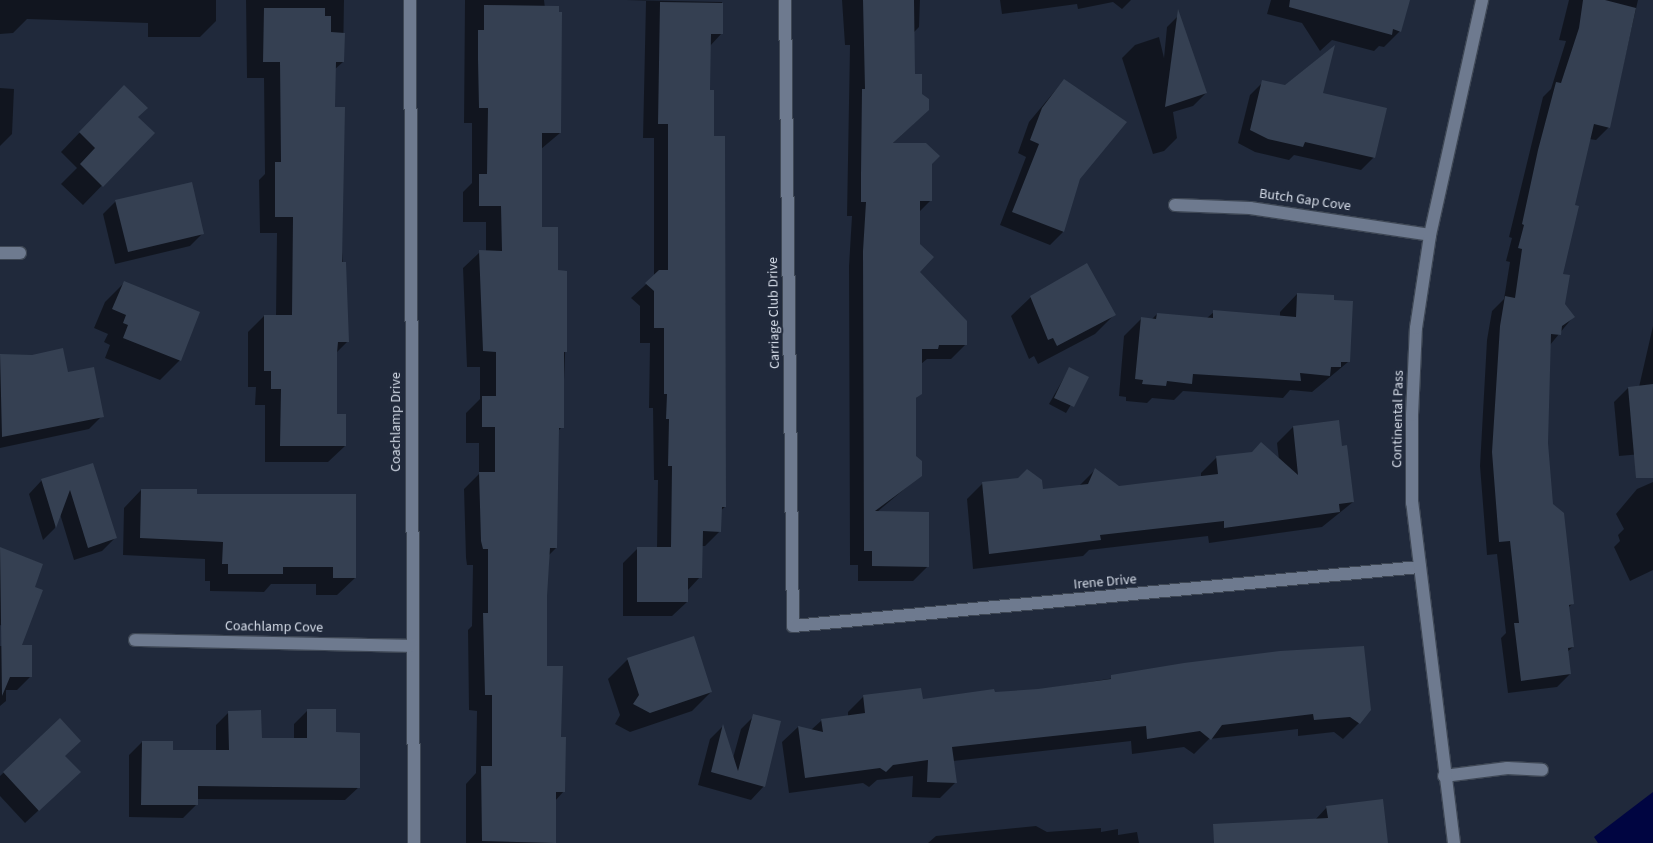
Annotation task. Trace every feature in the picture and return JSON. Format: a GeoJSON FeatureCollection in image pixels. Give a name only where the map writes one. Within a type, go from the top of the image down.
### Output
{"type":"FeatureCollection","features":[{"type":"Feature","properties":{"kind":"street","name":"Coachlamp Drive"},"geometry":{"type":"LineString","coordinates":[[410,0],[411,646],[414,843]]}},
{"type":"Feature","properties":{"kind":"street","name":"Carriage Club Drive"},"geometry":{"type":"LineString","coordinates":[[785,0],[793,626]]}},
{"type":"Feature","properties":{"kind":"street","name":"Continental Pass"},"geometry":{"type":"LineString","coordinates":[[1454,843],[1444,776],[1412,503],[1412,415],[1416,328],[1430,235],[1482,0]]}},
{"type":"Feature","properties":{"kind":"street","name":"Butch Gap Cove"},"geometry":{"type":"LineString","coordinates":[[1175,205],[1250,208],[1430,235]]}},
{"type":"Feature","properties":{"kind":"street"},"geometry":{"type":"LineString","coordinates":[[0,253],[20,253]]}},
{"type":"Feature","properties":{"kind":"street","name":"Irene Drive"},"geometry":{"type":"LineString","coordinates":[[793,626],[1420,567]]}},
{"type":"Feature","properties":{"kind":"street","name":"Coachlamp Cove"},"geometry":{"type":"LineString","coordinates":[[135,640],[411,646]]}},
{"type":"Feature","properties":{"kind":"street"},"geometry":{"type":"LineString","coordinates":[[1444,776],[1507,768],[1542,770]]}},
{"type":"Feature","properties":{"kind":"shaded area"},"geometry":{"type":"Polygon","coordinates":[[[1653,792],[1653,843],[1598,843],[1594,837],[1653,792]]]}},
{"type":"Feature","properties":{"kind":"building"},"geometry":{"type":"Polygon","coordinates":[[[863,0],[914,0],[915,74],[922,74],[922,94],[929,99],[929,110],[893,143],[926,143],[940,156],[932,164],[932,201],[920,201],[920,244],[934,257],[920,272],[967,321],[967,345],[939,345],[938,349],[922,349],[922,394],[916,398],[916,456],[922,461],[922,476],[875,511],[929,512],[929,567],[872,566],[872,551],[864,551],[863,251],[866,202],[861,202],[862,89],[865,89],[863,0]]]}},
{"type":"Feature","properties":{"kind":"building"},"geometry":{"type":"Polygon","coordinates":[[[1290,0],[1410,0],[1401,32],[1393,29],[1392,35],[1289,7],[1290,0]]]}},
{"type":"Feature","properties":{"kind":"building"},"geometry":{"type":"Polygon","coordinates":[[[1583,0],[1605,0],[1636,8],[1610,128],[1594,124],[1575,205],[1579,206],[1563,274],[1570,275],[1565,304],[1575,317],[1562,326],[1561,335],[1551,334],[1548,443],[1553,504],[1564,513],[1574,604],[1569,605],[1574,647],[1568,648],[1571,674],[1521,681],[1514,623],[1519,623],[1510,541],[1499,542],[1492,452],[1500,326],[1505,296],[1515,298],[1522,249],[1518,248],[1538,150],[1556,82],[1561,83],[1579,28],[1583,0]]]}},
{"type":"Feature","properties":{"kind":"building"},"geometry":{"type":"Polygon","coordinates":[[[660,2],[723,3],[723,34],[711,34],[710,90],[714,90],[714,136],[725,136],[726,507],[722,507],[721,532],[703,531],[702,578],[688,578],[688,602],[637,602],[637,547],[671,547],[672,466],[668,466],[669,419],[666,419],[667,394],[664,394],[664,328],[654,328],[654,291],[645,283],[659,270],[668,270],[668,124],[658,124],[660,2]]]}},
{"type":"Feature","properties":{"kind":"building"},"geometry":{"type":"Polygon","coordinates":[[[484,5],[559,6],[559,12],[562,12],[561,133],[542,133],[542,227],[558,227],[558,270],[567,271],[567,352],[564,352],[564,428],[559,428],[557,548],[550,548],[547,596],[547,666],[563,666],[561,737],[566,737],[565,792],[556,792],[556,843],[482,841],[481,766],[492,766],[492,695],[485,695],[483,613],[488,613],[488,549],[483,549],[481,541],[479,472],[495,472],[495,427],[482,427],[482,396],[496,396],[496,352],[483,351],[479,250],[502,251],[501,206],[479,206],[479,174],[487,174],[488,108],[479,108],[478,59],[478,30],[484,30],[484,5]]]}},
{"type":"Feature","properties":{"kind":"building"},"geometry":{"type":"Polygon","coordinates":[[[264,8],[325,8],[325,16],[331,16],[331,32],[345,33],[344,62],[336,62],[335,107],[345,107],[342,262],[346,262],[349,342],[338,342],[337,414],[346,414],[346,446],[280,446],[281,389],[271,389],[271,371],[264,371],[264,315],[292,315],[293,217],[275,217],[275,162],[281,162],[280,62],[263,62],[264,8]]]}},
{"type":"Feature","properties":{"kind":"building"},"geometry":{"type":"Polygon","coordinates":[[[1178,9],[1207,93],[1165,107],[1178,9]]]}},
{"type":"Feature","properties":{"kind":"building"},"geometry":{"type":"Polygon","coordinates":[[[1335,45],[1323,93],[1387,108],[1375,158],[1305,142],[1303,147],[1268,139],[1250,130],[1262,80],[1285,85],[1335,45]]]}},
{"type":"Feature","properties":{"kind":"building"},"geometry":{"type":"Polygon","coordinates":[[[1064,79],[1127,122],[1080,179],[1064,232],[1012,212],[1039,144],[1030,140],[1042,108],[1064,79]]]}},
{"type":"Feature","properties":{"kind":"building"},"geometry":{"type":"Polygon","coordinates":[[[124,85],[148,108],[138,117],[155,133],[103,187],[80,164],[95,148],[79,132],[124,85]]]}},
{"type":"Feature","properties":{"kind":"building"},"geometry":{"type":"Polygon","coordinates":[[[192,182],[204,234],[128,252],[115,200],[192,182]]]}},
{"type":"Feature","properties":{"kind":"building"},"geometry":{"type":"Polygon","coordinates":[[[1087,263],[1116,315],[1057,346],[1053,338],[1048,340],[1030,296],[1087,263]]]}},
{"type":"Feature","properties":{"kind":"building"},"geometry":{"type":"Polygon","coordinates":[[[124,281],[200,312],[181,361],[123,338],[128,325],[123,323],[126,315],[112,309],[124,281]]]}},
{"type":"Feature","properties":{"kind":"building"},"geometry":{"type":"Polygon","coordinates":[[[1297,293],[1334,295],[1334,300],[1353,301],[1350,362],[1341,362],[1341,367],[1331,367],[1330,376],[1300,373],[1301,381],[1193,374],[1192,384],[1167,381],[1166,386],[1142,384],[1143,380],[1135,379],[1141,317],[1156,319],[1157,313],[1213,318],[1213,310],[1296,317],[1297,293]]]}},
{"type":"Feature","properties":{"kind":"building"},"geometry":{"type":"Polygon","coordinates":[[[63,348],[68,372],[94,367],[104,417],[2,437],[0,354],[32,355],[63,348]]]}},
{"type":"Feature","properties":{"kind":"building"},"geometry":{"type":"Polygon","coordinates":[[[1069,367],[1089,377],[1074,407],[1054,398],[1069,367]]]}},
{"type":"Feature","properties":{"kind":"building"},"geometry":{"type":"Polygon","coordinates":[[[1653,384],[1653,478],[1636,478],[1628,387],[1653,384]]]}},
{"type":"Feature","properties":{"kind":"building"},"geometry":{"type":"Polygon","coordinates":[[[1339,420],[1342,446],[1347,445],[1354,502],[1339,504],[1340,512],[1224,528],[1224,521],[1100,535],[1101,540],[989,554],[982,482],[1018,478],[1027,469],[1042,480],[1043,489],[1088,484],[1095,468],[1119,486],[1218,474],[1216,456],[1252,452],[1261,442],[1298,475],[1293,426],[1339,420]]]}},
{"type":"Feature","properties":{"kind":"building"},"geometry":{"type":"Polygon","coordinates":[[[93,463],[117,538],[88,548],[70,490],[56,528],[41,479],[93,463]]]}},
{"type":"Feature","properties":{"kind":"building"},"geometry":{"type":"Polygon","coordinates":[[[141,489],[197,489],[197,494],[356,494],[356,578],[333,578],[333,567],[283,567],[283,574],[228,574],[228,564],[222,564],[223,542],[140,538],[141,489]]]}},
{"type":"Feature","properties":{"kind":"building"},"geometry":{"type":"Polygon","coordinates":[[[0,547],[43,564],[35,587],[43,590],[22,645],[32,645],[32,677],[10,677],[2,696],[0,547]]]}},
{"type":"Feature","properties":{"kind":"building"},"geometry":{"type":"Polygon","coordinates":[[[694,636],[712,692],[650,713],[633,704],[639,695],[627,658],[694,636]]]}},
{"type":"Feature","properties":{"kind":"building"},"geometry":{"type":"Polygon","coordinates":[[[1364,646],[1371,710],[1360,724],[1350,717],[1314,720],[1313,714],[1222,725],[1211,740],[1200,731],[1147,739],[1146,726],[952,747],[957,783],[927,782],[928,760],[893,765],[886,772],[880,768],[805,778],[798,726],[823,732],[821,719],[865,713],[863,695],[921,688],[923,699],[994,689],[995,692],[1038,689],[1111,679],[1111,675],[1184,663],[1280,651],[1364,646]]]}},
{"type":"Feature","properties":{"kind":"building"},"geometry":{"type":"Polygon","coordinates":[[[307,709],[336,709],[336,732],[360,733],[360,788],[198,786],[198,805],[141,805],[142,741],[173,741],[173,750],[229,750],[228,711],[261,710],[262,738],[307,738],[307,709]]]}},
{"type":"Feature","properties":{"kind":"building"},"geometry":{"type":"Polygon","coordinates":[[[753,714],[781,721],[765,787],[711,772],[723,724],[738,771],[753,714]]]}},
{"type":"Feature","properties":{"kind":"building"},"geometry":{"type":"Polygon","coordinates":[[[60,718],[81,741],[65,756],[81,772],[39,811],[3,772],[60,718]]]}},
{"type":"Feature","properties":{"kind":"building"},"geometry":{"type":"Polygon","coordinates":[[[1383,799],[1388,843],[1214,843],[1213,824],[1328,818],[1326,806],[1383,799]]]}}]}
